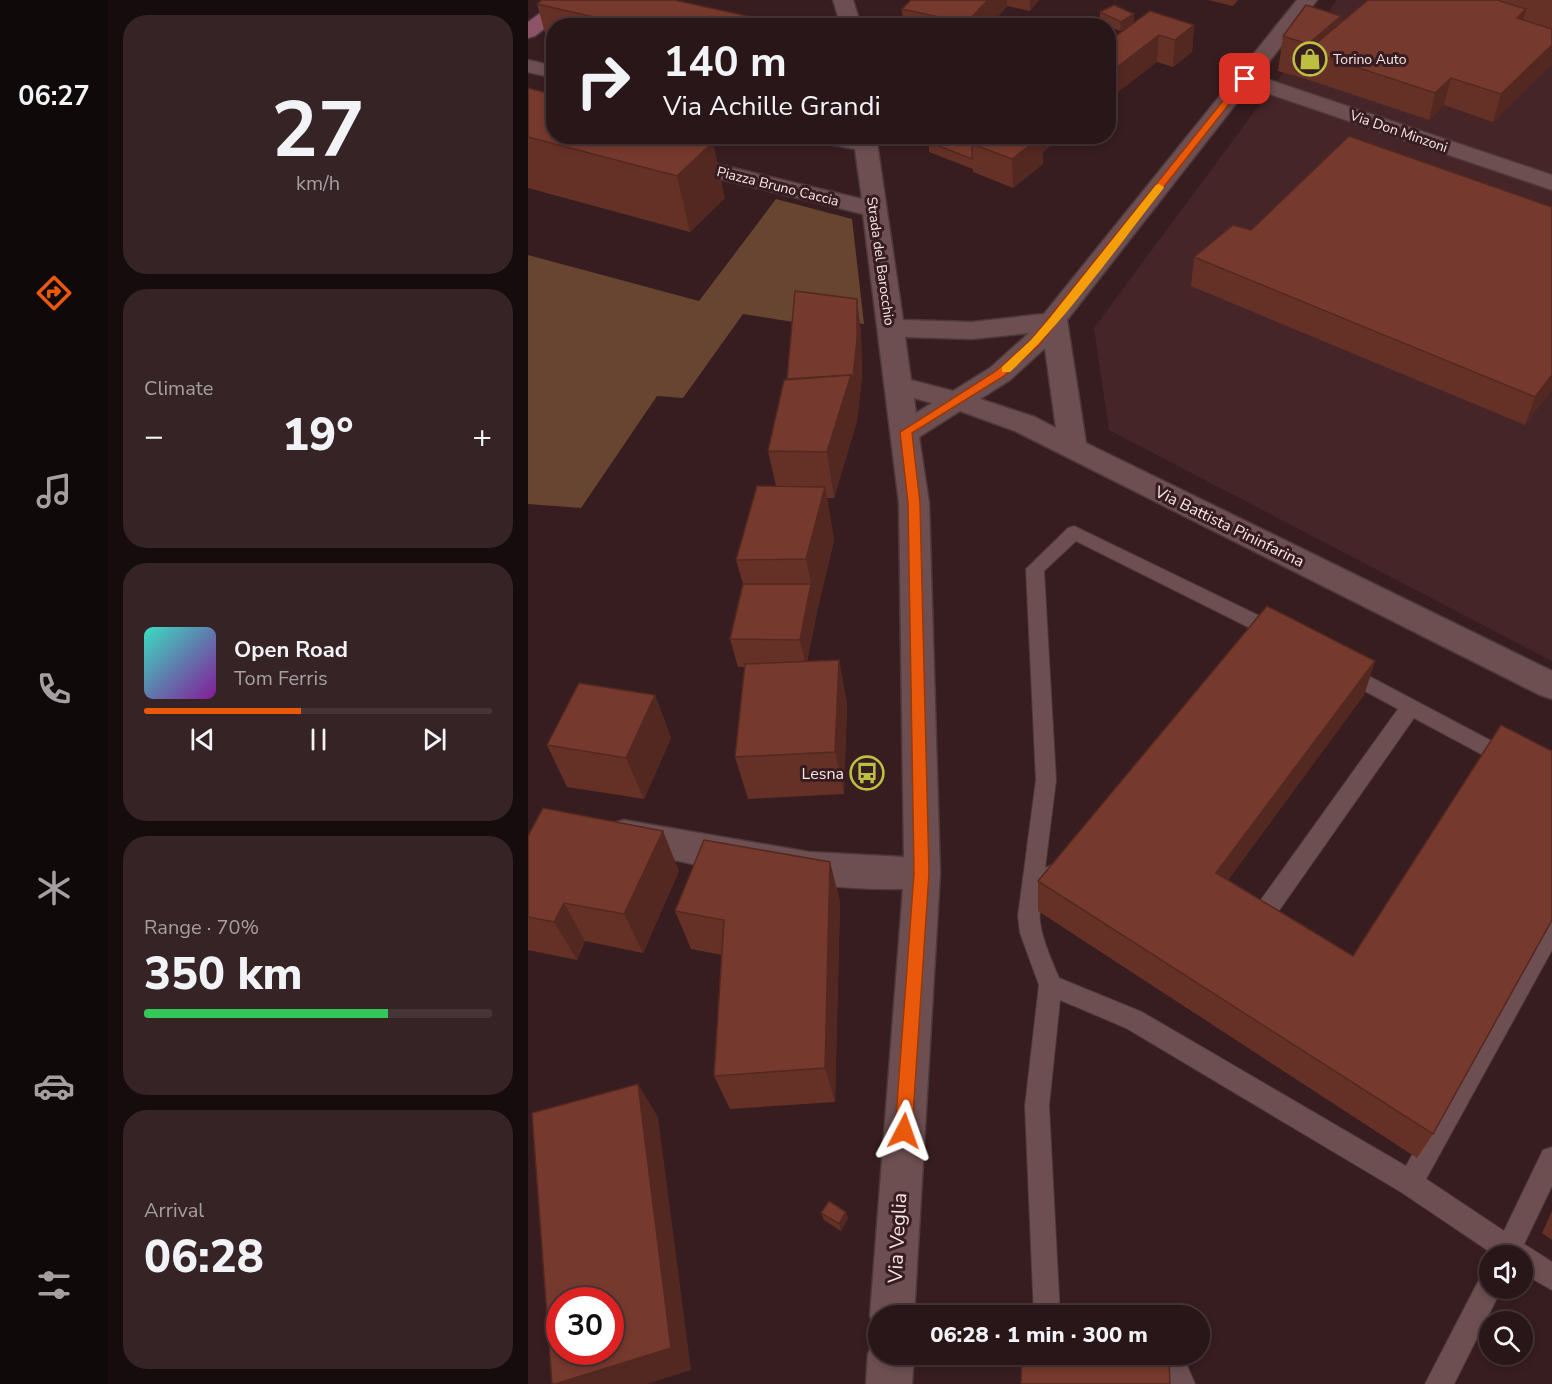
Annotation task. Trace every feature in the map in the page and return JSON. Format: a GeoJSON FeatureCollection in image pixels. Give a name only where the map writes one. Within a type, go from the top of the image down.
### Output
{"type":"FeatureCollection","features":[{"type":"Feature","properties":{"kind":"main road"},"geometry":{"type":"LineString","coordinates":[[547,18],[571,0]]}},
{"type":"Feature","properties":{"kind":"main road"},"geometry":{"type":"LineString","coordinates":[[528,32],[546,19]]}},
{"type":"Feature","properties":{"kind":"street"},"geometry":{"type":"LineString","coordinates":[[843,0],[848,18]]}},
{"type":"Feature","properties":{"kind":"street"},"geometry":{"type":"LineString","coordinates":[[906,432],[958,401],[1012,364],[1054,320],[1306,0]]}},
{"type":"Feature","properties":{"kind":"street"},"geometry":{"type":"LineString","coordinates":[[528,66],[546,70]]}},
{"type":"Feature","properties":{"kind":"street","name":"Via Don Minzoni"},"geometry":{"type":"LineString","coordinates":[[1245,79],[1552,183]]}},
{"type":"Feature","properties":{"kind":"street","name":"Strada del Barocchio"},"geometry":{"type":"LineString","coordinates":[[866,144],[906,432]]}},
{"type":"Feature","properties":{"kind":"street","name":"Piazza Bruno Caccia"},"geometry":{"type":"LineString","coordinates":[[657,157],[874,209]]}},
{"type":"Feature","properties":{"kind":"street"},"geometry":{"type":"LineString","coordinates":[[890,327],[925,331],[982,332],[1018,328],[1054,320]]}},
{"type":"Feature","properties":{"kind":"street"},"geometry":{"type":"LineString","coordinates":[[1054,320],[1073,448]]}},
{"type":"Feature","properties":{"kind":"street","name":"Via Battista Pininfarina"},"geometry":{"type":"LineString","coordinates":[[900,386],[958,401],[1025,424],[1552,686]]}},
{"type":"Feature","properties":{"kind":"street","name":"Via Veglia"},"geometry":{"type":"LineString","coordinates":[[893,1305],[922,873],[914,503],[906,432]]}},
{"type":"Feature","properties":{"kind":"street"},"geometry":{"type":"LineString","coordinates":[[594,830],[799,867],[847,873],[922,873]]}},
{"type":"Feature","properties":{"kind":"street"},"geometry":{"type":"LineString","coordinates":[[890,1384],[891,1365]]}},
{"type":"Feature","properties":{"kind":"lane"},"geometry":{"type":"LineString","coordinates":[[1046,1305],[1037,1106],[1050,985],[1031,933],[1030,902],[1046,780],[1035,568],[1074,532],[1281,636]]}},
{"type":"Feature","properties":{"kind":"lane"},"geometry":{"type":"LineString","coordinates":[[1245,644],[1261,625]]}},
{"type":"Feature","properties":{"kind":"lane"},"geometry":{"type":"LineString","coordinates":[[1331,663],[1552,783]]}},
{"type":"Feature","properties":{"kind":"lane"},"geometry":{"type":"LineString","coordinates":[[1263,915],[1411,707]]}},
{"type":"Feature","properties":{"kind":"lane"},"geometry":{"type":"LineString","coordinates":[[1030,902],[1069,855]]}},
{"type":"Feature","properties":{"kind":"lane"},"geometry":{"type":"LineString","coordinates":[[1410,1183],[1552,929]]}},
{"type":"Feature","properties":{"kind":"lane"},"geometry":{"type":"LineString","coordinates":[[1050,985],[1134,1020],[1410,1183],[1501,1245]]}},
{"type":"Feature","properties":{"kind":"lane"},"geometry":{"type":"LineString","coordinates":[[1518,1245],[1552,1159]]}},
{"type":"Feature","properties":{"kind":"lane"},"geometry":{"type":"LineString","coordinates":[[1533,1266],[1552,1277]]}},
{"type":"Feature","properties":{"kind":"lane"},"geometry":{"type":"LineString","coordinates":[[1439,1384],[1483,1299]]}},
{"type":"Feature","properties":{"kind":"lane"},"geometry":{"type":"LineString","coordinates":[[1171,1365],[1181,1384]]}},
{"type":"Feature","properties":{"kind":"shaded area"},"geometry":{"type":"Polygon","coordinates":[[[1337,0],[1552,0],[1552,661],[1109,430],[1094,328],[1337,0]]]}},
{"type":"Feature","properties":{"kind":"shaded area"},"geometry":{"type":"Polygon","coordinates":[[[776,199],[852,219],[864,324],[806,314],[800,323],[743,314],[683,398],[657,396],[581,508],[528,504],[528,255],[699,301],[776,199]]]}},
{"type":"Feature","properties":{"kind":"building"},"geometry":{"type":"Polygon","coordinates":[[[542,0],[674,0],[756,18],[598,18],[537,4],[542,0]]]}},
{"type":"Feature","properties":{"kind":"building"},"geometry":{"type":"Polygon","coordinates":[[[911,0],[988,0],[971,18],[943,18],[902,9],[911,0]]]}},
{"type":"Feature","properties":{"kind":"building"},"geometry":{"type":"Polygon","coordinates":[[[1368,0],[1497,0],[1526,9],[1517,18],[1552,29],[1552,45],[1501,94],[1451,78],[1435,93],[1307,51],[1368,0]]]}},
{"type":"Feature","properties":{"kind":"building"},"geometry":{"type":"Polygon","coordinates":[[[1114,5],[1134,14],[1121,22],[1100,12],[1114,5]]]}},
{"type":"Feature","properties":{"kind":"building"},"geometry":{"type":"Polygon","coordinates":[[[1306,5],[1341,16],[1308,44],[1283,36],[1306,5]]]}},
{"type":"Feature","properties":{"kind":"building"},"geometry":{"type":"Polygon","coordinates":[[[1150,11],[1194,25],[1175,40],[1159,35],[1116,68],[1116,36],[1150,11]]]}},
{"type":"Feature","properties":{"kind":"building"},"geometry":{"type":"Polygon","coordinates":[[[528,88],[546,93],[546,142],[528,137],[528,88]]]}},
{"type":"Feature","properties":{"kind":"building"},"geometry":{"type":"Polygon","coordinates":[[[1349,136],[1552,207],[1552,375],[1535,397],[1194,257],[1233,225],[1251,230],[1349,136]]]}},
{"type":"Feature","properties":{"kind":"building"},"geometry":{"type":"Polygon","coordinates":[[[555,144],[711,144],[677,176],[555,144]]]}},
{"type":"Feature","properties":{"kind":"building"},"geometry":{"type":"Polygon","coordinates":[[[934,144],[972,144],[972,159],[934,144]]]}},
{"type":"Feature","properties":{"kind":"building"},"geometry":{"type":"Polygon","coordinates":[[[972,144],[1032,144],[1012,159],[972,144]]]}},
{"type":"Feature","properties":{"kind":"building"},"geometry":{"type":"Polygon","coordinates":[[[795,291],[857,299],[857,340],[852,385],[851,375],[787,379],[795,291]]]}},
{"type":"Feature","properties":{"kind":"building"},"geometry":{"type":"Polygon","coordinates":[[[851,375],[827,452],[768,451],[784,380],[851,375]]]}},
{"type":"Feature","properties":{"kind":"building"},"geometry":{"type":"Polygon","coordinates":[[[757,486],[825,487],[806,559],[736,560],[757,486]]]}},
{"type":"Feature","properties":{"kind":"building"},"geometry":{"type":"Polygon","coordinates":[[[743,584],[811,584],[800,640],[730,639],[743,584]]]}},
{"type":"Feature","properties":{"kind":"building"},"geometry":{"type":"Polygon","coordinates":[[[1267,606],[1375,661],[1216,873],[1353,956],[1501,725],[1552,751],[1552,920],[1433,1134],[1038,881],[1267,606]]]}},
{"type":"Feature","properties":{"kind":"building"},"geometry":{"type":"Polygon","coordinates":[[[839,660],[835,752],[735,757],[745,664],[839,660]]]}},
{"type":"Feature","properties":{"kind":"building"},"geometry":{"type":"Polygon","coordinates":[[[579,683],[655,695],[626,758],[547,745],[579,683]]]}},
{"type":"Feature","properties":{"kind":"building"},"geometry":{"type":"Polygon","coordinates":[[[543,808],[663,831],[624,914],[564,903],[554,922],[528,917],[528,836],[543,808]]]}},
{"type":"Feature","properties":{"kind":"building"},"geometry":{"type":"Polygon","coordinates":[[[704,840],[830,862],[825,1068],[714,1076],[724,920],[675,911],[704,840]]]}},
{"type":"Feature","properties":{"kind":"building"},"geometry":{"type":"Polygon","coordinates":[[[638,1084],[671,1348],[624,1363],[624,1287],[546,1287],[546,1303],[532,1113],[638,1084]]]}},
{"type":"Feature","properties":{"kind":"building"},"geometry":{"type":"Polygon","coordinates":[[[829,1201],[846,1212],[839,1224],[821,1213],[829,1201]]]}},
{"type":"Feature","properties":{"kind":"building"},"geometry":{"type":"Polygon","coordinates":[[[551,1365],[616,1365],[555,1384],[552,1384],[551,1365]]]}},
{"type":"Feature","properties":{"kind":"building"},"geometry":{"type":"Polygon","coordinates":[[[1022,1365],[1169,1365],[1170,1384],[1021,1384],[1022,1365]]]}},
{"type":"Feature","properties":{"kind":"slow traffic"},"geometry":{"type":"LineString","coordinates":[[1006,369],[1035,343],[1159,187]]}},
{"type":"Feature","properties":{"kind":"place","name":"Torino Auto"},"geometry":{"type":"Point","coordinates":[1310,59]}},
{"type":"Feature","properties":{"kind":"place","name":"Lesna"},"geometry":{"type":"Point","coordinates":[867,773]}},
{"type":"Feature","properties":{"kind":"route"},"geometry":{"type":"LineString","coordinates":[[904,1131],[922,873],[914,492],[906,432],[1000,374],[1035,343],[1245,79]]}}]}
